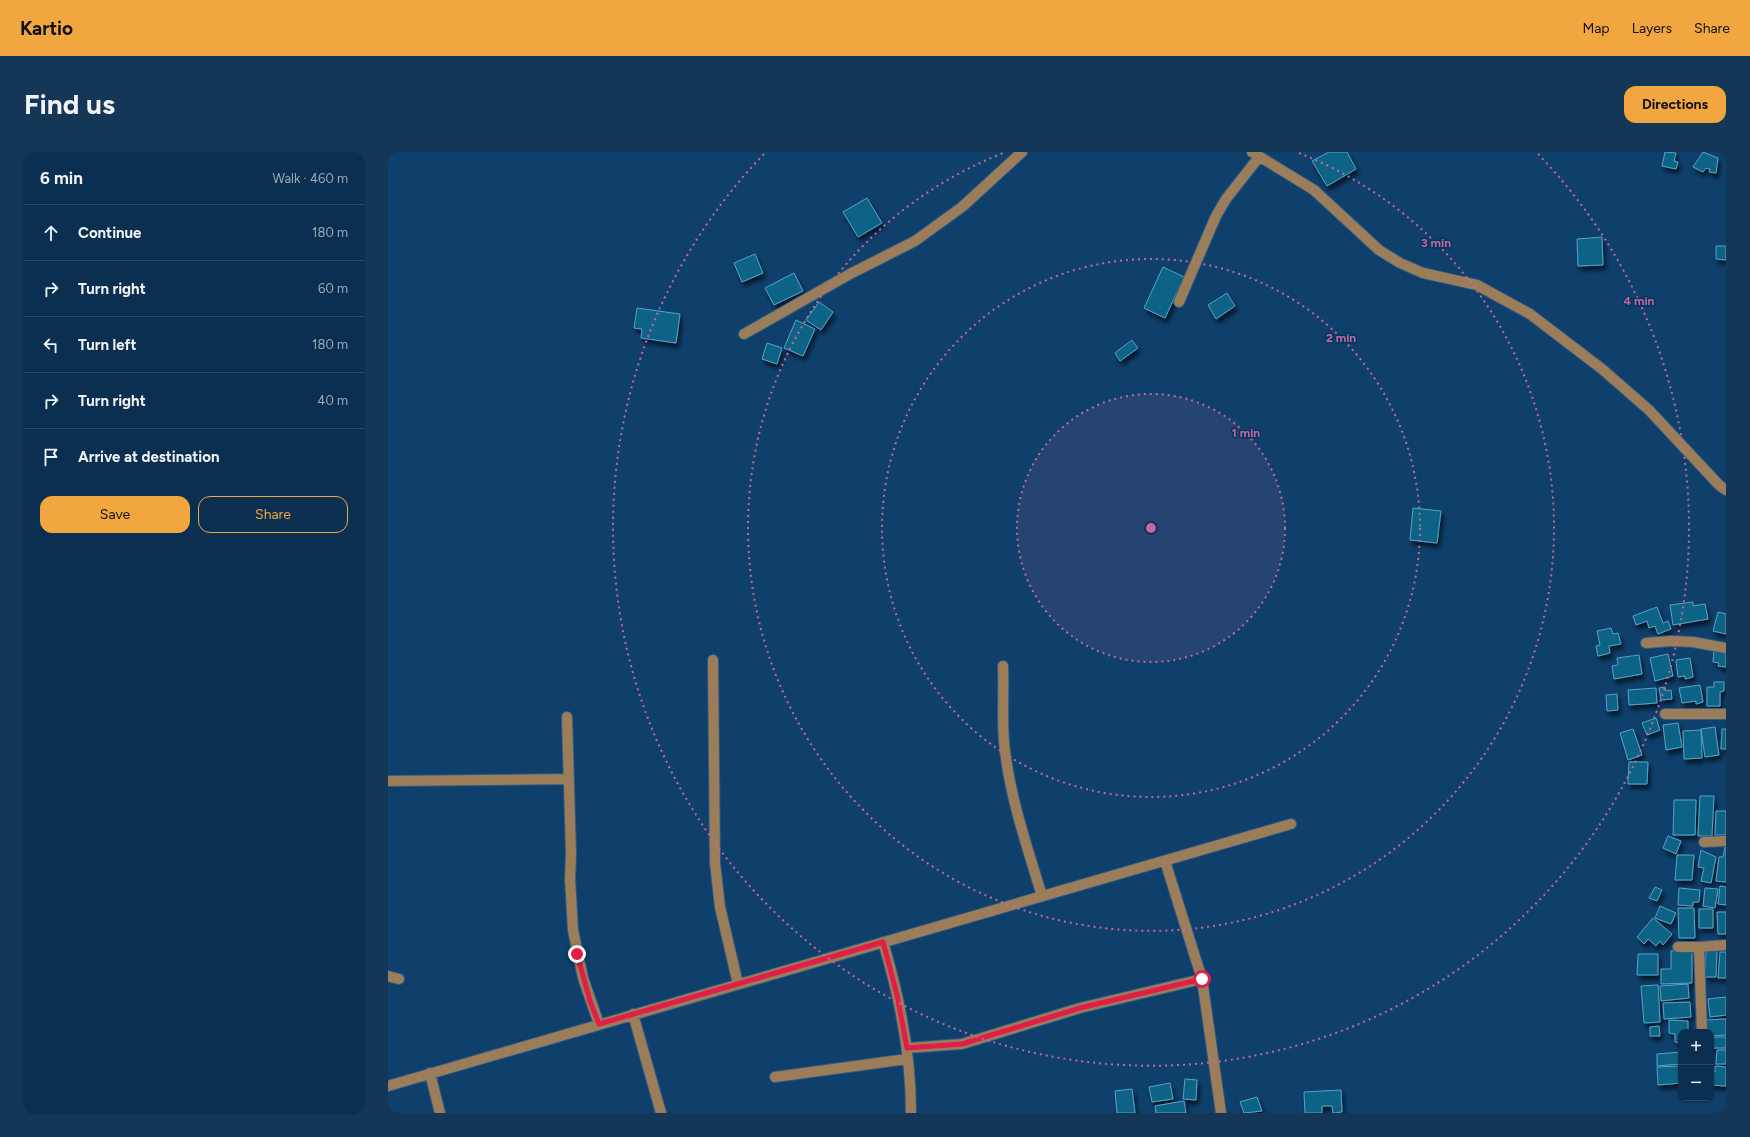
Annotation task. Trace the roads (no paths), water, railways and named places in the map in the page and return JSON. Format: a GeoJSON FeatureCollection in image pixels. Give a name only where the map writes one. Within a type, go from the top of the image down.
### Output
{"type":"FeatureCollection","features":[{"type":"Feature","properties":{"kind":"street"},"geometry":{"type":"LineString","coordinates":[[744,334],[850,274],[915,241],[962,207],[1022,152]]}},
{"type":"Feature","properties":{"kind":"street"},"geometry":{"type":"LineString","coordinates":[[1179,302],[1216,216],[1256,155],[1314,190],[1379,250],[1400,263],[1423,273],[1477,285],[1530,314],[1602,369],[1649,410],[1719,485],[1726,490]]}},
{"type":"Feature","properties":{"kind":"street"},"geometry":{"type":"LineString","coordinates":[[1646,644],[1678,641],[1726,648]]}},
{"type":"Feature","properties":{"kind":"street"},"geometry":{"type":"LineString","coordinates":[[712,660],[715,863],[720,907],[738,984]]}},
{"type":"Feature","properties":{"kind":"street"},"geometry":{"type":"LineString","coordinates":[[1003,666],[1004,742],[1006,756],[1020,823],[1042,896]]}},
{"type":"Feature","properties":{"kind":"street"},"geometry":{"type":"LineString","coordinates":[[1665,714],[1726,714]]}},
{"type":"Feature","properties":{"kind":"street"},"geometry":{"type":"LineString","coordinates":[[568,717],[568,778],[571,854],[570,879],[573,930],[583,978],[599,1024]]}},
{"type":"Feature","properties":{"kind":"street"},"geometry":{"type":"LineString","coordinates":[[388,781],[568,778]]}},
{"type":"Feature","properties":{"kind":"street"},"geometry":{"type":"LineString","coordinates":[[388,1086],[1291,824]]}},
{"type":"Feature","properties":{"kind":"street"},"geometry":{"type":"LineString","coordinates":[[1704,842],[1726,841]]}},
{"type":"Feature","properties":{"kind":"street"},"geometry":{"type":"LineString","coordinates":[[1165,861],[1202,979],[1221,1113]]}},
{"type":"Feature","properties":{"kind":"street"},"geometry":{"type":"LineString","coordinates":[[883,942],[897,995],[907,1048],[910,1076],[911,1113]]}},
{"type":"Feature","properties":{"kind":"street"},"geometry":{"type":"LineString","coordinates":[[1678,947],[1726,945]]}},
{"type":"Feature","properties":{"kind":"street"},"geometry":{"type":"LineString","coordinates":[[1699,947],[1702,1029]]}},
{"type":"Feature","properties":{"kind":"street"},"geometry":{"type":"LineString","coordinates":[[388,976],[399,979]]}},
{"type":"Feature","properties":{"kind":"street"},"geometry":{"type":"LineString","coordinates":[[907,1048],[962,1044],[1080,1008],[1202,979]]}},
{"type":"Feature","properties":{"kind":"street"},"geometry":{"type":"LineString","coordinates":[[634,1014],[661,1113]]}},
{"type":"Feature","properties":{"kind":"street"},"geometry":{"type":"LineString","coordinates":[[775,1077],[907,1059]]}},
{"type":"Feature","properties":{"kind":"street"},"geometry":{"type":"LineString","coordinates":[[430,1073],[440,1113]]}}]}
